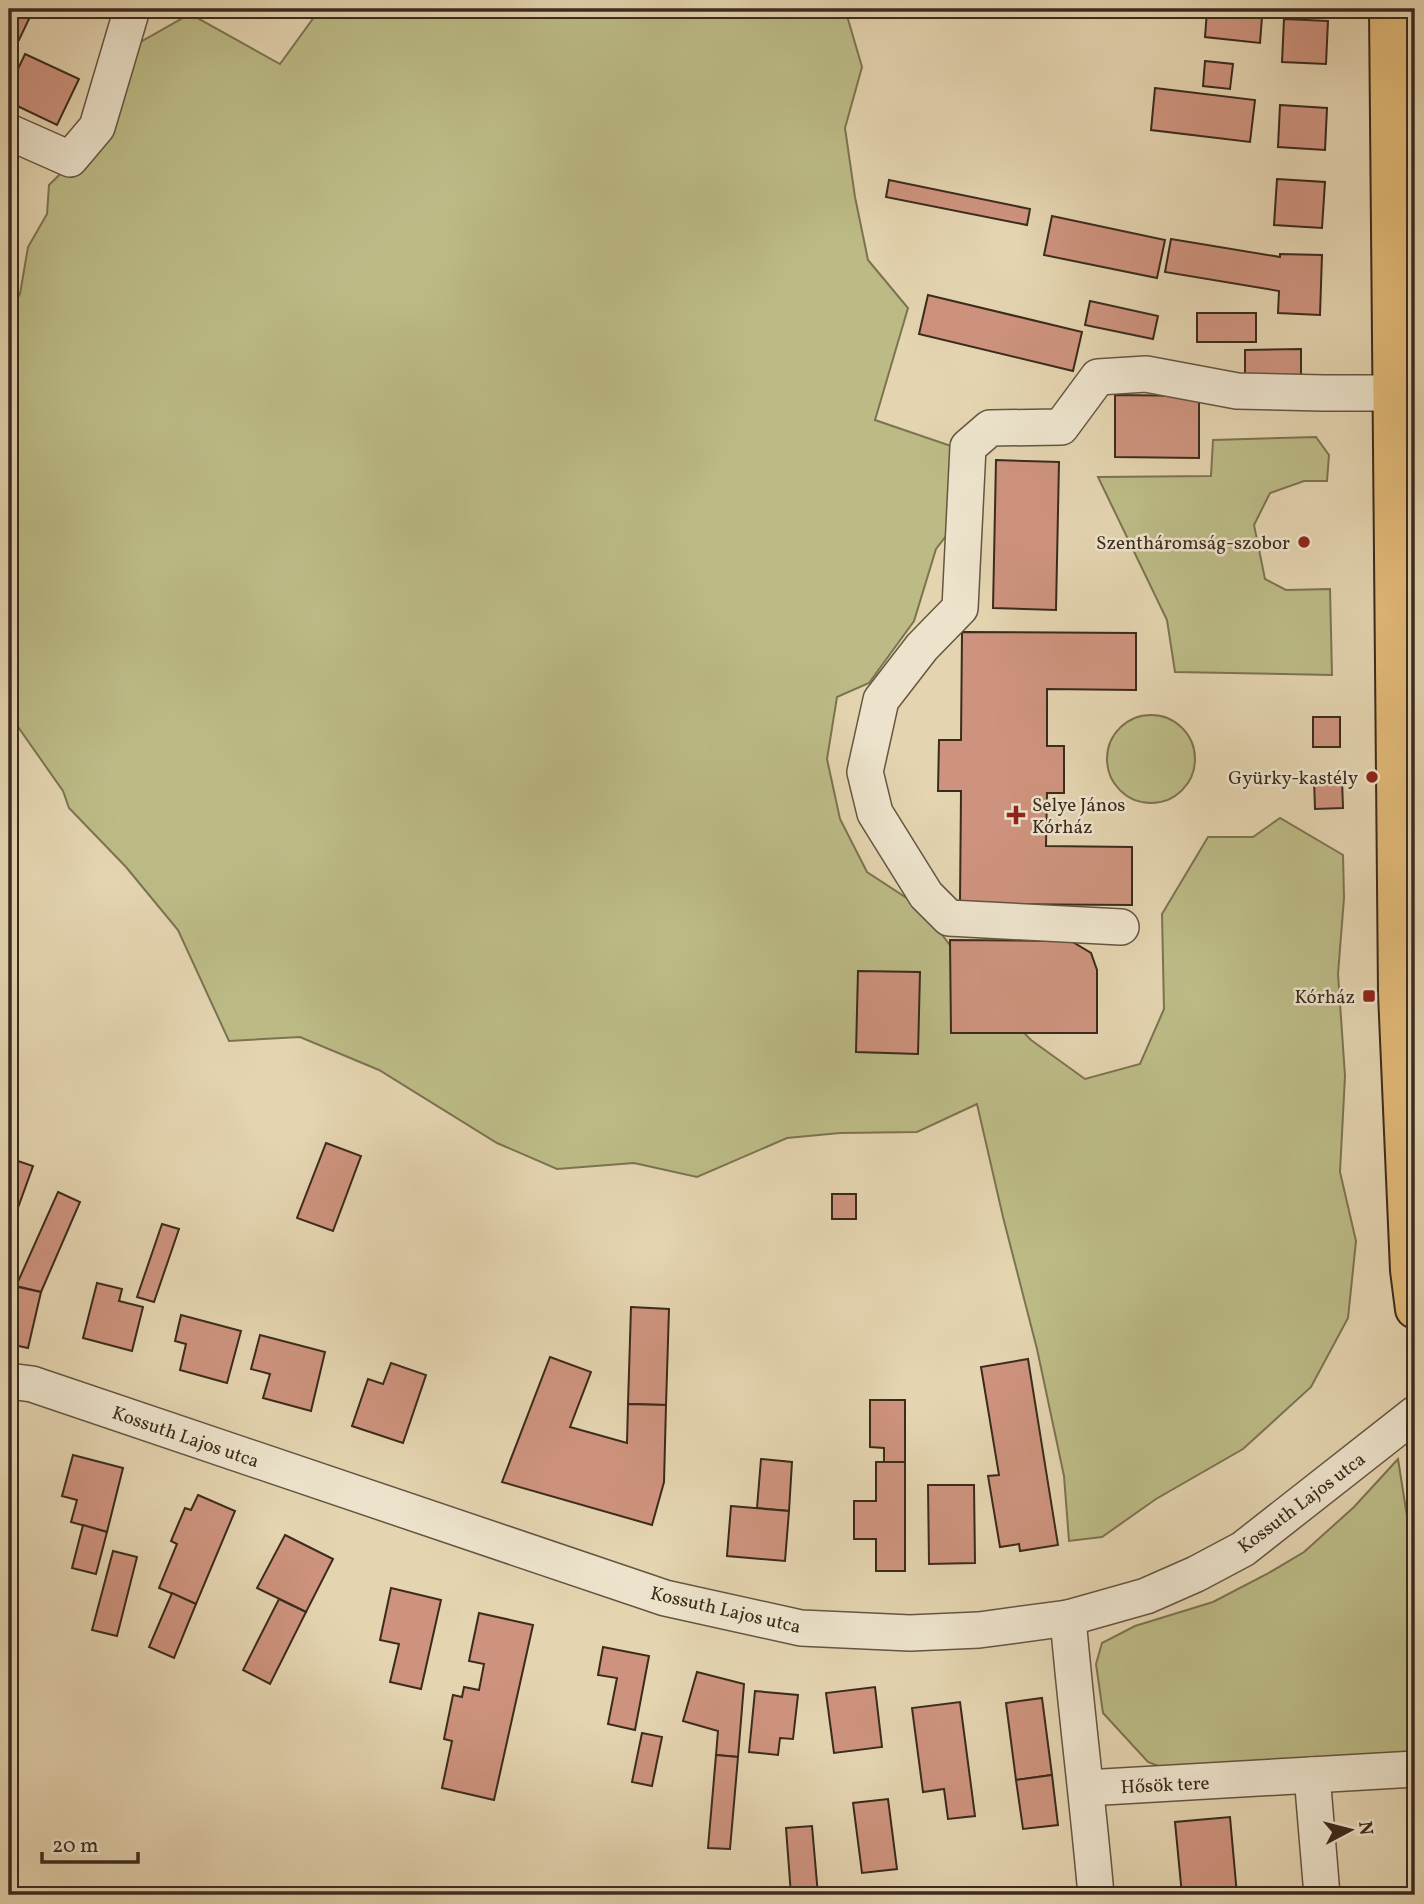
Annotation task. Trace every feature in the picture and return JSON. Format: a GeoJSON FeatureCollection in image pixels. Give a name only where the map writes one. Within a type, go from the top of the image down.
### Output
{"type":"FeatureCollection","features":[{"type":"Feature","properties":{"kind":"main road"},"geometry":{"type":"LineString","coordinates":[[1389,9],[1392,393],[1410,1270],[1415,1309]]}},
{"type":"Feature","properties":{"kind":"street"},"geometry":{"type":"LineString","coordinates":[[9,132],[70,159],[97,127],[132,9]]}},
{"type":"Feature","properties":{"kind":"street"},"geometry":{"type":"LineString","coordinates":[[1121,927],[949,918],[926,895],[875,813],[865,772],[881,700],[922,647],[960,608],[968,447],[989,428],[1061,427],[1098,377],[1146,374],[1237,391],[1392,393]]}},
{"type":"Feature","properties":{"kind":"street","name":"Kossuth Lajos utca"},"geometry":{"type":"LineString","coordinates":[[9,1381],[32,1384],[665,1598],[801,1628],[910,1633],[979,1630],[1068,1618],[1146,1596],[1243,1549],[1415,1414]]}},
{"type":"Feature","properties":{"kind":"street"},"geometry":{"type":"LineString","coordinates":[[1068,1618],[1096,1895]]}},
{"type":"Feature","properties":{"kind":"street","name":"Hősök tere"},"geometry":{"type":"LineString","coordinates":[[1086,1788],[1415,1769]]}},
{"type":"Feature","properties":{"kind":"street"},"geometry":{"type":"LineString","coordinates":[[1312,1775],[1322,1895]]}},
{"type":"Feature","properties":{"kind":"shaded area"},"geometry":{"type":"Polygon","coordinates":[[[320,9],[845,9],[862,67],[845,128],[868,260],[908,308],[875,420],[954,447],[970,505],[936,549],[914,621],[869,683],[837,697],[827,759],[840,819],[867,872],[922,908],[988,996],[1031,1040],[1085,1079],[1140,1064],[1164,1009],[1162,914],[1208,837],[1253,837],[1280,818],[1343,855],[1344,898],[1338,974],[1345,1076],[1340,1172],[1356,1241],[1348,1318],[1311,1387],[1243,1449],[1156,1499],[1102,1537],[1069,1541],[1064,1476],[1037,1349],[977,1104],[917,1132],[840,1133],[787,1138],[697,1177],[634,1163],[557,1169],[497,1143],[379,1070],[300,1037],[229,1041],[178,930],[126,867],[69,808],[63,791],[9,714],[9,313],[20,294],[28,247],[47,214],[49,185],[85,150],[137,44],[190,14],[280,64],[320,9]]]}},
{"type":"Feature","properties":{"kind":"shaded area"},"geometry":{"type":"Polygon","coordinates":[[[1316,437],[1329,455],[1327,481],[1304,481],[1270,493],[1254,525],[1265,579],[1286,590],[1330,589],[1332,675],[1175,672],[1167,620],[1098,477],[1211,476],[1213,440],[1316,437]]]}},
{"type":"Feature","properties":{"kind":"shaded area"},"geometry":{"type":"Polygon","coordinates":[[[1151,715],[1168,719],[1182,728],[1191,742],[1195,759],[1191,776],[1182,790],[1168,799],[1151,803],[1134,799],[1120,790],[1111,776],[1107,759],[1111,742],[1120,728],[1134,719],[1151,715]]]}},
{"type":"Feature","properties":{"kind":"shaded area"},"geometry":{"type":"Polygon","coordinates":[[[1398,1459],[1415,1567],[1415,1766],[1203,1784],[1148,1762],[1103,1713],[1096,1664],[1102,1643],[1135,1626],[1213,1602],[1304,1552],[1354,1507],[1398,1459]]]}},
{"type":"Feature","properties":{"kind":"building"},"geometry":{"type":"Polygon","coordinates":[[[9,9],[29,19],[19,40],[9,35],[9,9]]]}},
{"type":"Feature","properties":{"kind":"building"},"geometry":{"type":"Polygon","coordinates":[[[1207,11],[1262,17],[1260,43],[1205,37],[1207,11]]]}},
{"type":"Feature","properties":{"kind":"building"},"geometry":{"type":"Polygon","coordinates":[[[1284,19],[1328,21],[1326,64],[1282,62],[1284,19]]]}},
{"type":"Feature","properties":{"kind":"building"},"geometry":{"type":"Polygon","coordinates":[[[25,54],[79,79],[57,125],[9,102],[9,88],[25,54]]]}},
{"type":"Feature","properties":{"kind":"building"},"geometry":{"type":"Polygon","coordinates":[[[1205,61],[1233,64],[1230,89],[1203,86],[1205,61]]]}},
{"type":"Feature","properties":{"kind":"building"},"geometry":{"type":"Polygon","coordinates":[[[1155,88],[1255,100],[1250,142],[1151,130],[1155,88]]]}},
{"type":"Feature","properties":{"kind":"building"},"geometry":{"type":"Polygon","coordinates":[[[1280,105],[1327,108],[1325,150],[1278,147],[1280,105]]]}},
{"type":"Feature","properties":{"kind":"building"},"geometry":{"type":"Polygon","coordinates":[[[1277,179],[1325,182],[1322,228],[1274,225],[1277,179]]]}},
{"type":"Feature","properties":{"kind":"building"},"geometry":{"type":"Polygon","coordinates":[[[889,180],[1030,209],[1027,225],[886,197],[889,180]]]}},
{"type":"Feature","properties":{"kind":"building"},"geometry":{"type":"Polygon","coordinates":[[[1052,216],[1165,240],[1157,278],[1044,255],[1052,216]]]}},
{"type":"Feature","properties":{"kind":"building"},"geometry":{"type":"Polygon","coordinates":[[[1171,239],[1280,257],[1280,254],[1322,255],[1320,315],[1278,313],[1279,291],[1165,272],[1171,239]]]}},
{"type":"Feature","properties":{"kind":"building"},"geometry":{"type":"Polygon","coordinates":[[[928,295],[1082,332],[1073,371],[919,334],[928,295]]]}},
{"type":"Feature","properties":{"kind":"building"},"geometry":{"type":"Polygon","coordinates":[[[1090,301],[1158,316],[1153,339],[1085,325],[1090,301]]]}},
{"type":"Feature","properties":{"kind":"building"},"geometry":{"type":"Polygon","coordinates":[[[1197,313],[1256,313],[1256,342],[1197,342],[1197,313]]]}},
{"type":"Feature","properties":{"kind":"building"},"geometry":{"type":"Polygon","coordinates":[[[1301,349],[1301,377],[1245,378],[1245,350],[1301,349]]]}},
{"type":"Feature","properties":{"kind":"building"},"geometry":{"type":"Polygon","coordinates":[[[1115,395],[1199,396],[1199,458],[1115,457],[1115,395]]]}},
{"type":"Feature","properties":{"kind":"building"},"geometry":{"type":"Polygon","coordinates":[[[996,460],[1059,462],[1056,610],[993,608],[996,460]]]}},
{"type":"Feature","properties":{"kind":"building","name":"Selye János Kórház"},"geometry":{"type":"Polygon","coordinates":[[[962,632],[1136,633],[1136,690],[1047,689],[1047,746],[1064,746],[1064,793],[1047,793],[1046,846],[1132,847],[1132,905],[960,904],[961,791],[938,791],[939,740],[961,740],[962,632]]]}},
{"type":"Feature","properties":{"kind":"building"},"geometry":{"type":"Polygon","coordinates":[[[1313,717],[1340,717],[1340,747],[1313,747],[1313,717]]]}},
{"type":"Feature","properties":{"kind":"building"},"geometry":{"type":"Polygon","coordinates":[[[1314,779],[1342,779],[1343,808],[1315,809],[1314,779]]]}},
{"type":"Feature","properties":{"kind":"building"},"geometry":{"type":"Polygon","coordinates":[[[950,940],[1071,941],[1091,953],[1097,970],[1097,1033],[951,1033],[950,940]]]}},
{"type":"Feature","properties":{"kind":"building"},"geometry":{"type":"Polygon","coordinates":[[[858,971],[920,972],[918,1054],[856,1052],[858,971]]]}},
{"type":"Feature","properties":{"kind":"building"},"geometry":{"type":"Polygon","coordinates":[[[326,1143],[361,1156],[333,1231],[297,1218],[326,1143]]]}},
{"type":"Feature","properties":{"kind":"building"},"geometry":{"type":"Polygon","coordinates":[[[9,1158],[33,1166],[15,1216],[9,1214],[9,1158]]]}},
{"type":"Feature","properties":{"kind":"building"},"geometry":{"type":"Polygon","coordinates":[[[58,1192],[80,1202],[41,1292],[16,1286],[58,1192]]]}},
{"type":"Feature","properties":{"kind":"building"},"geometry":{"type":"Polygon","coordinates":[[[832,1194],[856,1194],[856,1219],[832,1219],[832,1194]]]}},
{"type":"Feature","properties":{"kind":"building"},"geometry":{"type":"Polygon","coordinates":[[[162,1224],[179,1229],[154,1302],[137,1297],[162,1224]]]}},
{"type":"Feature","properties":{"kind":"building"},"geometry":{"type":"Polygon","coordinates":[[[97,1283],[122,1289],[119,1301],[143,1307],[132,1351],[83,1338],[97,1283]]]}},
{"type":"Feature","properties":{"kind":"building"},"geometry":{"type":"Polygon","coordinates":[[[9,1285],[41,1292],[28,1348],[9,1344],[9,1285]]]}},
{"type":"Feature","properties":{"kind":"building"},"geometry":{"type":"Polygon","coordinates":[[[631,1307],[669,1309],[666,1405],[628,1404],[631,1307]]]}},
{"type":"Feature","properties":{"kind":"building"},"geometry":{"type":"Polygon","coordinates":[[[181,1315],[241,1331],[227,1383],[180,1370],[186,1344],[175,1341],[181,1315]]]}},
{"type":"Feature","properties":{"kind":"building"},"geometry":{"type":"Polygon","coordinates":[[[260,1335],[325,1352],[311,1411],[263,1398],[270,1374],[251,1369],[260,1335]]]}},
{"type":"Feature","properties":{"kind":"building"},"geometry":{"type":"Polygon","coordinates":[[[550,1357],[591,1372],[570,1427],[627,1443],[628,1404],[666,1405],[664,1482],[652,1525],[502,1482],[550,1357]]]}},
{"type":"Feature","properties":{"kind":"building"},"geometry":{"type":"Polygon","coordinates":[[[1028,1359],[1058,1545],[1020,1551],[1019,1544],[1000,1547],[988,1476],[999,1475],[981,1367],[1028,1359]]]}},
{"type":"Feature","properties":{"kind":"building"},"geometry":{"type":"Polygon","coordinates":[[[391,1363],[426,1375],[403,1443],[352,1426],[368,1379],[383,1384],[391,1363]]]}},
{"type":"Feature","properties":{"kind":"building"},"geometry":{"type":"Polygon","coordinates":[[[870,1400],[905,1400],[905,1462],[884,1462],[884,1448],[870,1447],[870,1400]]]}},
{"type":"Feature","properties":{"kind":"building"},"geometry":{"type":"Polygon","coordinates":[[[73,1455],[123,1468],[107,1532],[71,1522],[77,1500],[62,1496],[73,1455]]]}},
{"type":"Feature","properties":{"kind":"building"},"geometry":{"type":"Polygon","coordinates":[[[761,1459],[792,1462],[789,1511],[757,1508],[761,1459]]]}},
{"type":"Feature","properties":{"kind":"building"},"geometry":{"type":"Polygon","coordinates":[[[876,1462],[905,1462],[905,1571],[876,1571],[876,1539],[854,1539],[854,1501],[876,1501],[876,1462]]]}},
{"type":"Feature","properties":{"kind":"building"},"geometry":{"type":"Polygon","coordinates":[[[928,1485],[974,1485],[975,1563],[929,1564],[928,1485]]]}},
{"type":"Feature","properties":{"kind":"building"},"geometry":{"type":"Polygon","coordinates":[[[198,1495],[235,1511],[196,1604],[159,1588],[177,1544],[171,1541],[185,1508],[191,1510],[198,1495]]]}},
{"type":"Feature","properties":{"kind":"building"},"geometry":{"type":"Polygon","coordinates":[[[731,1506],[789,1511],[785,1561],[727,1556],[731,1506]]]}},
{"type":"Feature","properties":{"kind":"building"},"geometry":{"type":"Polygon","coordinates":[[[83,1525],[107,1532],[96,1574],[72,1568],[83,1525]]]}},
{"type":"Feature","properties":{"kind":"building"},"geometry":{"type":"Polygon","coordinates":[[[285,1535],[333,1559],[306,1612],[257,1588],[285,1535]]]}},
{"type":"Feature","properties":{"kind":"building"},"geometry":{"type":"Polygon","coordinates":[[[113,1551],[137,1557],[117,1636],[92,1630],[113,1551]]]}},
{"type":"Feature","properties":{"kind":"building"},"geometry":{"type":"Polygon","coordinates":[[[391,1588],[441,1600],[421,1689],[390,1682],[399,1644],[380,1640],[391,1588]]]}},
{"type":"Feature","properties":{"kind":"building"},"geometry":{"type":"Polygon","coordinates":[[[172,1593],[196,1604],[174,1658],[149,1647],[172,1593]]]}},
{"type":"Feature","properties":{"kind":"building"},"geometry":{"type":"Polygon","coordinates":[[[279,1599],[306,1612],[270,1684],[243,1670],[279,1599]]]}},
{"type":"Feature","properties":{"kind":"building"},"geometry":{"type":"Polygon","coordinates":[[[479,1613],[533,1625],[494,1800],[442,1788],[452,1741],[444,1739],[453,1695],[462,1697],[464,1687],[479,1690],[484,1664],[469,1661],[479,1613]]]}},
{"type":"Feature","properties":{"kind":"building"},"geometry":{"type":"Polygon","coordinates":[[[603,1647],[649,1656],[635,1730],[608,1724],[617,1678],[598,1675],[603,1647]]]}},
{"type":"Feature","properties":{"kind":"building"},"geometry":{"type":"Polygon","coordinates":[[[697,1672],[744,1684],[738,1757],[716,1755],[718,1731],[683,1721],[697,1672]]]}},
{"type":"Feature","properties":{"kind":"building"},"geometry":{"type":"Polygon","coordinates":[[[875,1687],[882,1747],[834,1753],[826,1693],[875,1687]]]}},
{"type":"Feature","properties":{"kind":"building"},"geometry":{"type":"Polygon","coordinates":[[[755,1691],[798,1695],[793,1739],[780,1738],[778,1755],[749,1752],[755,1691]]]}},
{"type":"Feature","properties":{"kind":"building"},"geometry":{"type":"Polygon","coordinates":[[[1042,1698],[1052,1775],[1016,1780],[1006,1703],[1042,1698]]]}},
{"type":"Feature","properties":{"kind":"building"},"geometry":{"type":"Polygon","coordinates":[[[960,1702],[975,1816],[948,1819],[944,1789],[923,1792],[912,1708],[960,1702]]]}},
{"type":"Feature","properties":{"kind":"building"},"geometry":{"type":"Polygon","coordinates":[[[642,1733],[662,1737],[652,1786],[632,1782],[642,1733]]]}},
{"type":"Feature","properties":{"kind":"building"},"geometry":{"type":"Polygon","coordinates":[[[716,1755],[738,1757],[730,1849],[708,1848],[716,1755]]]}},
{"type":"Feature","properties":{"kind":"building"},"geometry":{"type":"Polygon","coordinates":[[[1052,1775],[1058,1825],[1023,1829],[1016,1780],[1052,1775]]]}},
{"type":"Feature","properties":{"kind":"building"},"geometry":{"type":"Polygon","coordinates":[[[888,1799],[897,1869],[862,1873],[853,1803],[888,1799]]]}},
{"type":"Feature","properties":{"kind":"building"},"geometry":{"type":"Polygon","coordinates":[[[1230,1817],[1237,1895],[1182,1895],[1175,1822],[1230,1817]]]}},
{"type":"Feature","properties":{"kind":"building"},"geometry":{"type":"Polygon","coordinates":[[[812,1826],[818,1895],[791,1895],[786,1828],[812,1826]]]}},
{"type":"Feature","properties":{"kind":"place","name":"Szentháromság-szobor"},"geometry":{"type":"Point","coordinates":[1304,542]}},
{"type":"Feature","properties":{"kind":"place","name":"Gyürky-kastély"},"geometry":{"type":"Point","coordinates":[1372,777]}},
{"type":"Feature","properties":{"kind":"place","name":"Selye János Kórház"},"geometry":{"type":"Point","coordinates":[1016,815]}},
{"type":"Feature","properties":{"kind":"place","name":"Kórház"},"geometry":{"type":"Point","coordinates":[1369,996]}}]}
